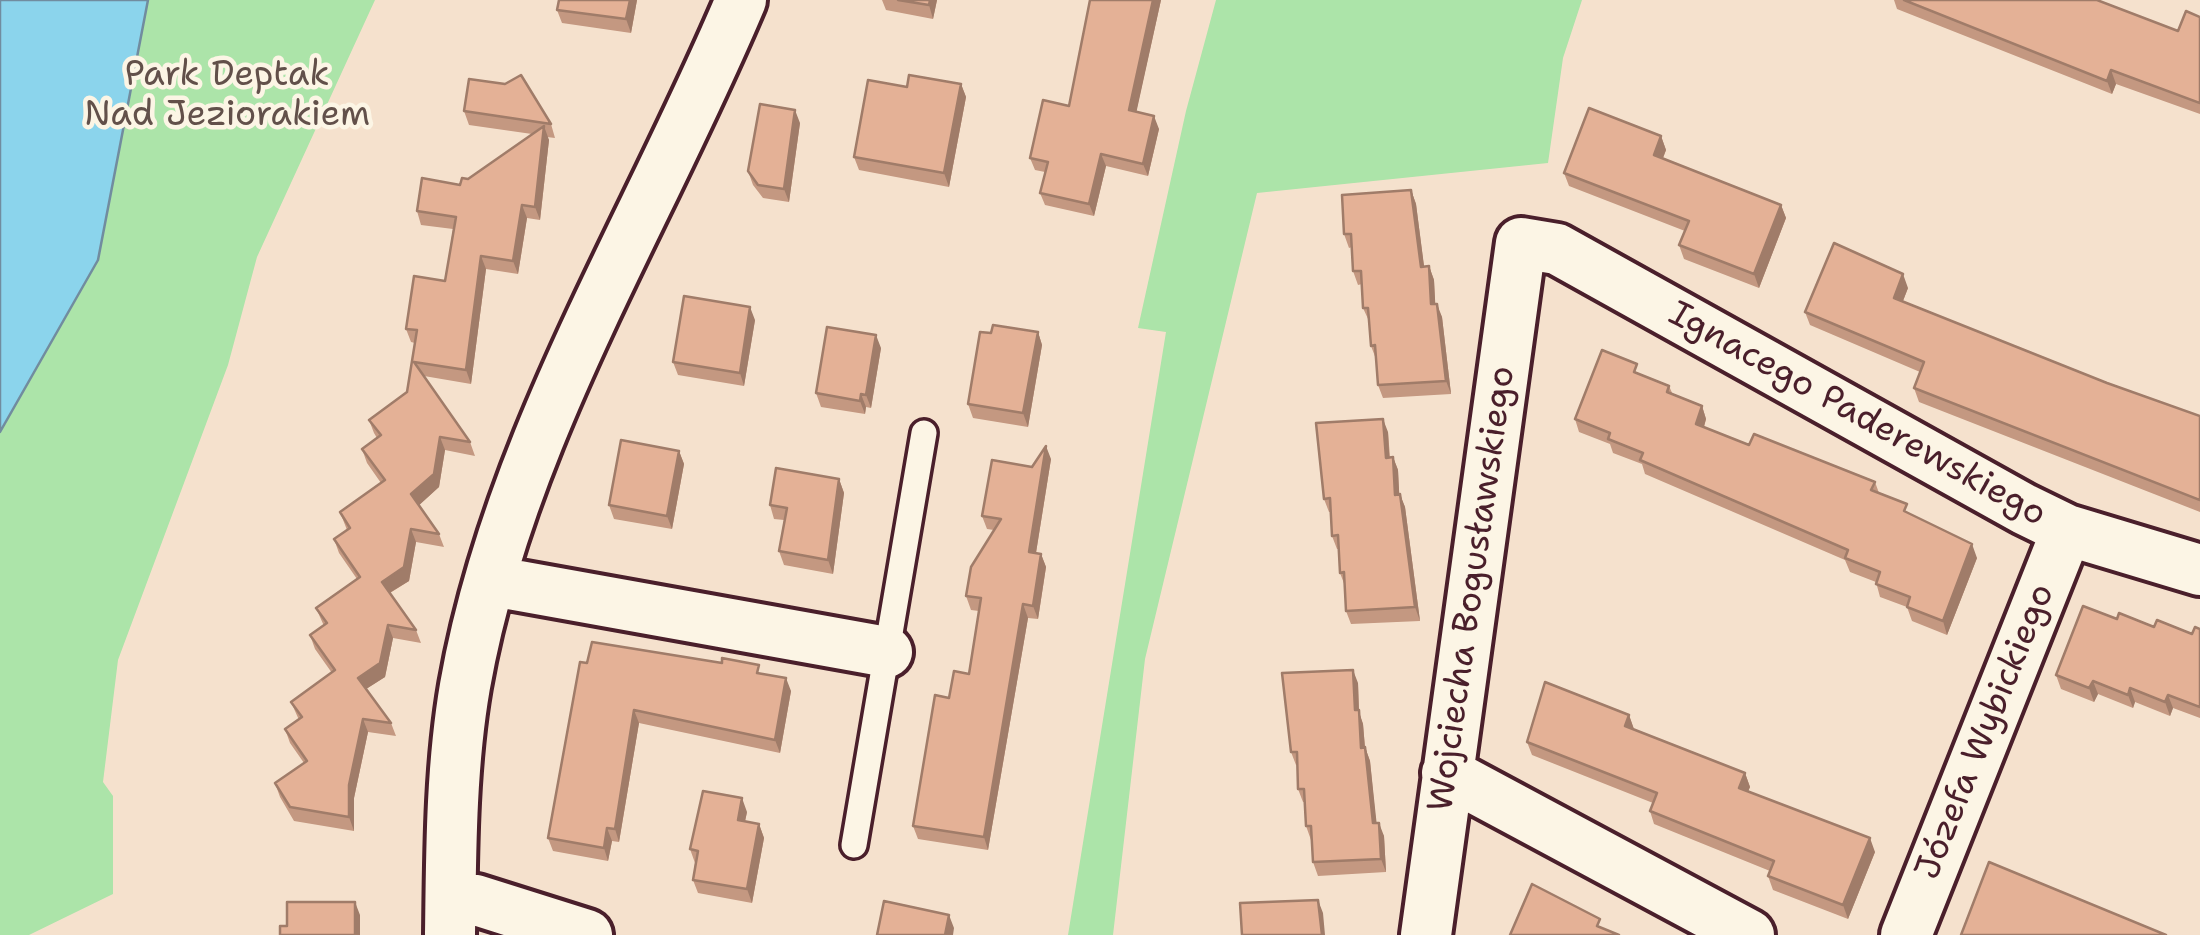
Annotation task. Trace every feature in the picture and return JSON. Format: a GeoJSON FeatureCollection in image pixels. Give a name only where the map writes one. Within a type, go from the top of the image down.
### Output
{"type":"FeatureCollection","features":[{"type":"Feature","properties":{"kind":"street"},"geometry":{"type":"LineString","coordinates":[[450,916],[465,686],[492,581],[549,414],[741,0]]}},
{"type":"Feature","properties":{"kind":"street","name":"Ignacego Paderewskiego"},"geometry":{"type":"LineString","coordinates":[[1521,243],[1557,249],[2067,530],[2200,570]]}},
{"type":"Feature","properties":{"kind":"street","name":"Wojciecha Bogusławskiego"},"geometry":{"type":"LineString","coordinates":[[1426,935],[1521,243]]}},
{"type":"Feature","properties":{"kind":"street","name":"Józefa Wybickiego"},"geometry":{"type":"LineString","coordinates":[[1906,935],[2067,530]]}},
{"type":"Feature","properties":{"kind":"street"},"geometry":{"type":"LineString","coordinates":[[492,581],[887,652]]}},
{"type":"Feature","properties":{"kind":"street"},"geometry":{"type":"LineString","coordinates":[[1447,773],[1750,935]]}},
{"type":"Feature","properties":{"kind":"street"},"geometry":{"type":"LineString","coordinates":[[450,916],[476,900],[569,932]]}},
{"type":"Feature","properties":{"kind":"lane"},"geometry":{"type":"LineString","coordinates":[[854,846],[924,433]]}},
{"type":"Feature","properties":{"kind":"green space","name":"Park Deptak Nad Jeziorakiem"},"geometry":{"type":"Polygon","coordinates":[[[148,0],[375,0],[257,257],[228,365],[118,660],[103,782],[113,796],[113,894],[29,935],[0,935],[0,432],[98,260],[148,0]]]}},
{"type":"Feature","properties":{"kind":"green space"},"geometry":{"type":"Polygon","coordinates":[[[1216,0],[1582,0],[1563,58],[1548,163],[1257,193],[1145,659],[1113,935],[1068,935],[1166,332],[1138,328],[1186,111],[1216,0]]]}},
{"type":"Feature","properties":{"kind":"water"},"geometry":{"type":"Polygon","coordinates":[[[0,0],[148,0],[98,260],[0,432],[0,0]]]}},
{"type":"Feature","properties":{"kind":"building"},"geometry":{"type":"Polygon","coordinates":[[[559,0],[630,0],[626,19],[557,10],[559,0]]]}},
{"type":"Feature","properties":{"kind":"building"},"geometry":{"type":"Polygon","coordinates":[[[898,0],[930,0],[929,5],[898,0]]]}},
{"type":"Feature","properties":{"kind":"building"},"geometry":{"type":"Polygon","coordinates":[[[1090,0],[1153,0],[1129,110],[1154,116],[1143,164],[1101,154],[1089,204],[1040,193],[1048,162],[1030,158],[1043,100],[1069,106],[1090,0]]]}},
{"type":"Feature","properties":{"kind":"building"},"geometry":{"type":"Polygon","coordinates":[[[1904,0],[2097,0],[2178,31],[2186,11],[2200,17],[2200,103],[2111,70],[2107,81],[1904,0]]]}},
{"type":"Feature","properties":{"kind":"building"},"geometry":{"type":"Polygon","coordinates":[[[521,75],[551,124],[464,111],[469,79],[505,84],[521,75]]]}},
{"type":"Feature","properties":{"kind":"building"},"geometry":{"type":"Polygon","coordinates":[[[909,75],[961,84],[944,173],[854,157],[868,80],[907,87],[909,75]]]}},
{"type":"Feature","properties":{"kind":"building"},"geometry":{"type":"Polygon","coordinates":[[[760,104],[795,110],[784,189],[758,185],[748,171],[760,104]]]}},
{"type":"Feature","properties":{"kind":"building"},"geometry":{"type":"Polygon","coordinates":[[[1589,108],[1661,136],[1654,155],[1781,205],[1754,274],[1679,245],[1689,221],[1564,173],[1589,108]]]}},
{"type":"Feature","properties":{"kind":"building"},"geometry":{"type":"Polygon","coordinates":[[[544,126],[535,207],[522,205],[513,261],[481,256],[466,370],[414,362],[470,442],[440,437],[434,474],[411,494],[439,534],[411,529],[404,567],[382,582],[416,630],[388,625],[380,663],[358,678],[391,723],[363,719],[349,785],[349,817],[290,807],[275,783],[307,761],[285,729],[302,717],[291,702],[335,670],[310,635],[327,623],[316,608],[360,577],[334,539],[350,528],[340,512],[385,480],[362,449],[381,435],[369,420],[407,392],[417,330],[406,329],[414,276],[445,281],[456,217],[417,211],[422,178],[460,185],[462,178],[468,179],[544,126]]]}},
{"type":"Feature","properties":{"kind":"building"},"geometry":{"type":"Polygon","coordinates":[[[1411,190],[1421,267],[1429,266],[1431,304],[1437,304],[1446,381],[1378,385],[1368,308],[1363,308],[1361,271],[1353,271],[1351,234],[1344,234],[1342,195],[1411,190]]]}},
{"type":"Feature","properties":{"kind":"building"},"geometry":{"type":"Polygon","coordinates":[[[1834,243],[1903,274],[1894,298],[2200,416],[2200,500],[1914,388],[1924,362],[1805,312],[1834,243]]]}},
{"type":"Feature","properties":{"kind":"building"},"geometry":{"type":"Polygon","coordinates":[[[684,296],[750,307],[740,373],[673,362],[684,296]]]}},
{"type":"Feature","properties":{"kind":"building"},"geometry":{"type":"Polygon","coordinates":[[[993,325],[1038,332],[1023,413],[968,404],[980,332],[991,333],[993,325]]]}},
{"type":"Feature","properties":{"kind":"building"},"geometry":{"type":"Polygon","coordinates":[[[827,327],[876,335],[866,395],[861,394],[860,401],[816,393],[827,327]]]}},
{"type":"Feature","properties":{"kind":"building"},"geometry":{"type":"Polygon","coordinates":[[[1602,350],[1637,364],[1634,372],[1669,386],[1667,392],[1702,406],[1696,424],[1749,445],[1754,434],[1875,482],[1871,490],[1907,504],[1904,511],[1972,544],[1943,621],[1907,607],[1910,597],[1876,584],[1880,572],[1845,558],[1848,550],[1640,460],[1643,453],[1608,439],[1610,433],[1575,419],[1602,350]]]}},
{"type":"Feature","properties":{"kind":"building"},"geometry":{"type":"Polygon","coordinates":[[[1383,419],[1386,458],[1393,457],[1395,495],[1400,494],[1415,607],[1346,611],[1344,572],[1340,573],[1338,535],[1332,536],[1330,498],[1324,499],[1316,423],[1383,419]]]}},
{"type":"Feature","properties":{"kind":"building"},"geometry":{"type":"Polygon","coordinates":[[[621,440],[679,451],[667,516],[609,505],[621,440]]]}},
{"type":"Feature","properties":{"kind":"building"},"geometry":{"type":"Polygon","coordinates":[[[1046,446],[1029,552],[1041,554],[1033,606],[1023,604],[984,837],[913,826],[935,695],[949,698],[954,671],[969,674],[981,598],[966,596],[971,567],[1001,519],[982,516],[992,460],[1032,467],[1046,446]]]}},
{"type":"Feature","properties":{"kind":"building"},"geometry":{"type":"Polygon","coordinates":[[[776,468],[839,479],[828,560],[779,551],[787,508],[770,505],[776,468]]]}},
{"type":"Feature","properties":{"kind":"building"},"geometry":{"type":"Polygon","coordinates":[[[2083,606],[2117,619],[2119,613],[2154,627],[2157,620],[2192,634],[2195,627],[2200,629],[2200,707],[2168,695],[2165,702],[2130,688],[2128,695],[2093,681],[2089,688],[2056,675],[2083,606]]]}},
{"type":"Feature","properties":{"kind":"building"},"geometry":{"type":"Polygon","coordinates":[[[592,642],[722,663],[722,658],[759,665],[757,673],[786,678],[775,740],[634,710],[615,829],[607,828],[604,848],[548,838],[580,662],[587,663],[592,642]]]}},
{"type":"Feature","properties":{"kind":"building"},"geometry":{"type":"Polygon","coordinates":[[[1353,670],[1355,710],[1359,710],[1361,748],[1365,747],[1373,823],[1379,823],[1381,859],[1313,862],[1304,789],[1298,789],[1297,752],[1291,752],[1282,673],[1353,670]]]}},
{"type":"Feature","properties":{"kind":"building"},"geometry":{"type":"Polygon","coordinates":[[[1545,682],[1629,715],[1625,726],[1745,773],[1739,788],[1870,838],[1843,905],[1768,876],[1774,861],[1650,811],[1657,793],[1527,742],[1545,682]]]}},
{"type":"Feature","properties":{"kind":"building"},"geometry":{"type":"Polygon","coordinates":[[[703,791],[742,798],[738,820],[759,824],[747,889],[693,880],[698,851],[690,849],[703,791]]]}},
{"type":"Feature","properties":{"kind":"building"},"geometry":{"type":"Polygon","coordinates":[[[1989,862],[2166,935],[1961,935],[1989,862]]]}},
{"type":"Feature","properties":{"kind":"building"},"geometry":{"type":"Polygon","coordinates":[[[1532,884],[1600,919],[1597,926],[1619,935],[1510,935],[1532,884]]]}},
{"type":"Feature","properties":{"kind":"building"},"geometry":{"type":"Polygon","coordinates":[[[1318,900],[1322,935],[1242,935],[1240,903],[1318,900]]]}},
{"type":"Feature","properties":{"kind":"building"},"geometry":{"type":"Polygon","coordinates":[[[884,901],[949,915],[945,935],[877,935],[884,901]]]}},
{"type":"Feature","properties":{"kind":"building"},"geometry":{"type":"Polygon","coordinates":[[[287,902],[355,902],[355,935],[280,935],[280,926],[287,926],[287,902]]]}}]}
